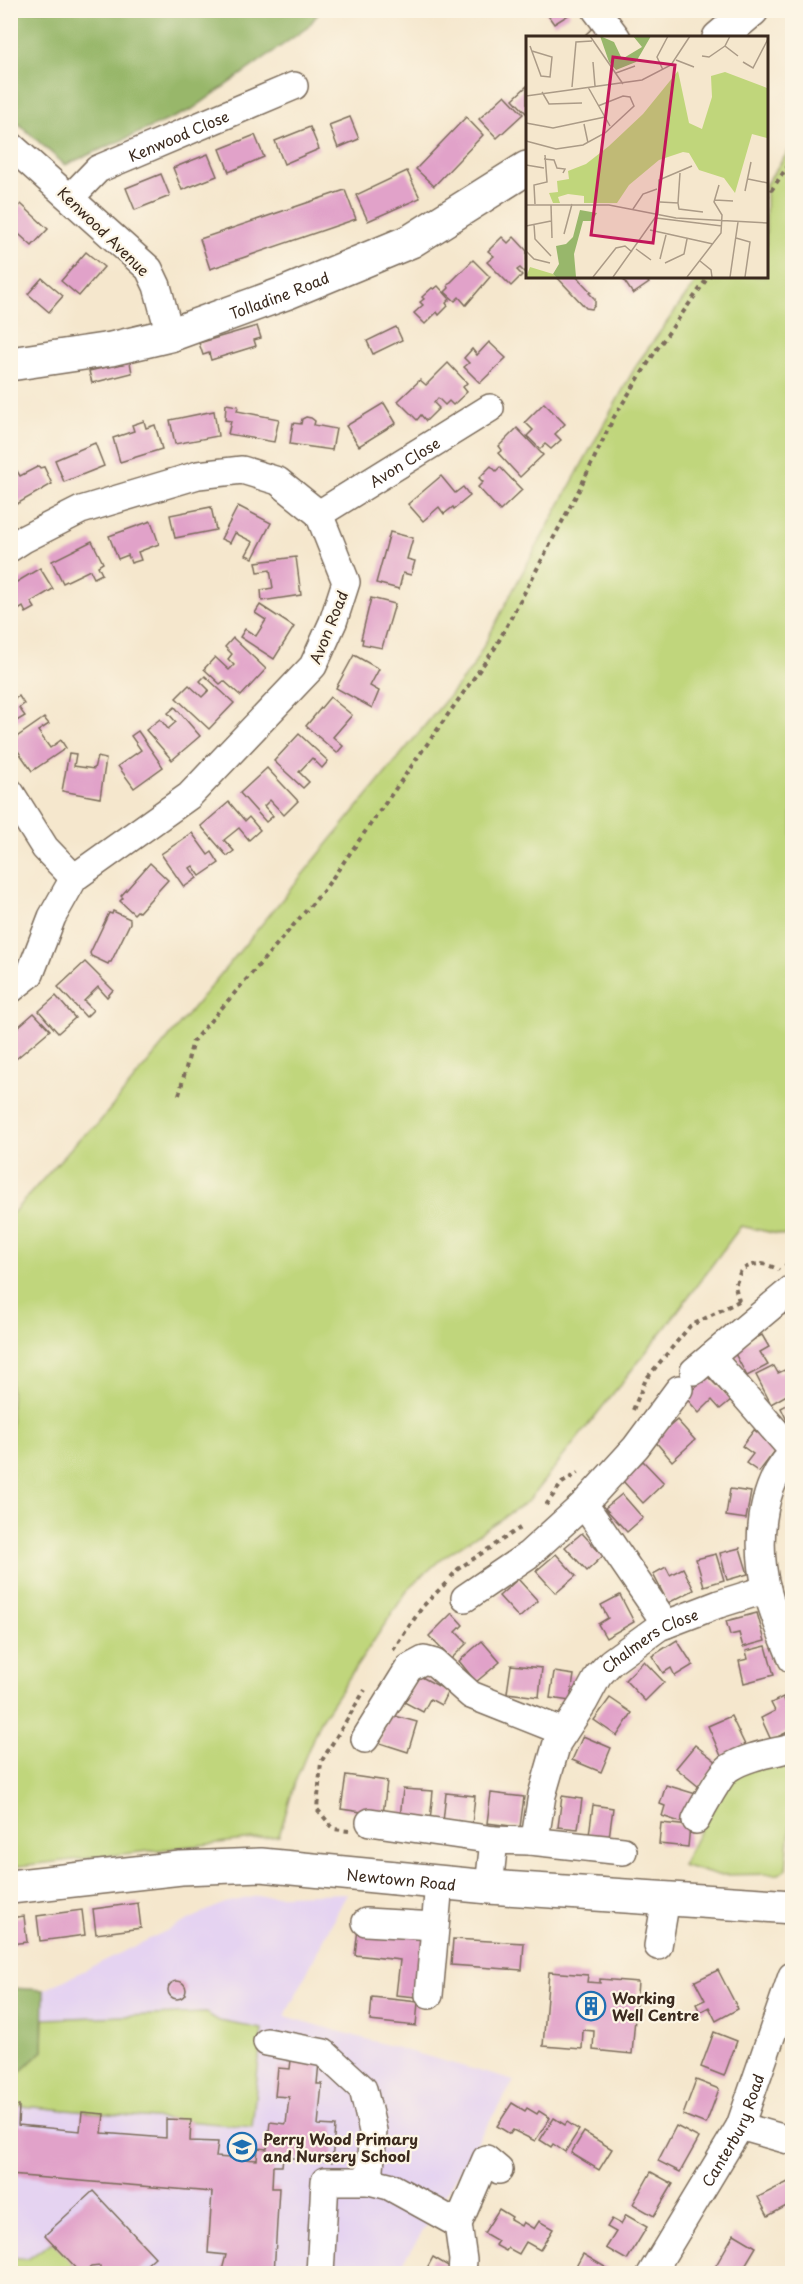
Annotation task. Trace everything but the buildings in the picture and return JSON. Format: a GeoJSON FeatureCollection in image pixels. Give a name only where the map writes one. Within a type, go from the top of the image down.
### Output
{"type":"FeatureCollection","features":[{"type":"Feature","properties":{"kind":"main road"},"geometry":{"type":"LineString","coordinates":[[721,36],[752,10]]}},
{"type":"Feature","properties":{"kind":"main road","name":"Tolladine Road"},"geometry":{"type":"LineString","coordinates":[[10,364],[111,349],[170,335],[288,292],[411,241],[526,169]]}},
{"type":"Feature","properties":{"kind":"main road","name":"Newtown Road"},"geometry":{"type":"LineString","coordinates":[[10,1887],[181,1868],[261,1865],[489,1887],[792,1907]]}},
{"type":"Feature","properties":{"kind":"street"},"geometry":{"type":"LineString","coordinates":[[596,10],[616,36]]}},
{"type":"Feature","properties":{"kind":"street","name":"Kenwood Close"},"geometry":{"type":"LineString","coordinates":[[71,197],[98,169],[294,86]]}},
{"type":"Feature","properties":{"kind":"street","name":"Kenwood Avenue"},"geometry":{"type":"LineString","coordinates":[[10,145],[71,197],[149,269],[157,286],[170,335]]}},
{"type":"Feature","properties":{"kind":"street","name":"Avon Close"},"geometry":{"type":"LineString","coordinates":[[319,514],[490,408]]}},
{"type":"Feature","properties":{"kind":"street","name":"Avon Road"},"geometry":{"type":"LineString","coordinates":[[10,548],[81,510],[198,475],[242,470],[278,481],[319,514],[346,582],[333,622],[313,666],[189,796],[74,878],[51,916],[30,974],[10,990]]}},
{"type":"Feature","properties":{"kind":"street"},"geometry":{"type":"LineString","coordinates":[[10,792],[45,848],[74,878]]}},
{"type":"Feature","properties":{"kind":"street"},"geometry":{"type":"LineString","coordinates":[[465,1598],[528,1555],[584,1504],[636,1447],[695,1372],[786,1280]]}},
{"type":"Feature","properties":{"kind":"street"},"geometry":{"type":"LineString","coordinates":[[695,1372],[792,1452],[777,1473],[762,1523],[763,1570],[767,1589],[792,1659]]}},
{"type":"Feature","properties":{"kind":"street"},"geometry":{"type":"LineString","coordinates":[[584,1504],[666,1624]]}},
{"type":"Feature","properties":{"kind":"street","name":"Chalmers Close"},"geometry":{"type":"LineString","coordinates":[[530,1841],[536,1832],[557,1743],[605,1669],[635,1642],[666,1624],[767,1589]]}},
{"type":"Feature","properties":{"kind":"street"},"geometry":{"type":"LineString","coordinates":[[365,1738],[409,1668],[424,1660],[435,1663],[471,1695],[564,1732]]}},
{"type":"Feature","properties":{"kind":"street"},"geometry":{"type":"LineString","coordinates":[[696,1820],[727,1769],[746,1760],[792,1748]]}},
{"type":"Feature","properties":{"kind":"street"},"geometry":{"type":"LineString","coordinates":[[370,1822],[494,1840],[530,1841],[623,1851]]}},
{"type":"Feature","properties":{"kind":"street"},"geometry":{"type":"LineString","coordinates":[[489,1887],[494,1840]]}},
{"type":"Feature","properties":{"kind":"street"},"geometry":{"type":"LineString","coordinates":[[429,1995],[439,1883]]}},
{"type":"Feature","properties":{"kind":"street"},"geometry":{"type":"LineString","coordinates":[[658,1946],[666,1899]]}},
{"type":"Feature","properties":{"kind":"street"},"geometry":{"type":"LineString","coordinates":[[366,1922],[435,1926]]}},
{"type":"Feature","properties":{"kind":"street","name":"Canterbury Road"},"geometry":{"type":"LineString","coordinates":[[651,2274],[740,2126],[792,1976]]}},
{"type":"Feature","properties":{"kind":"street"},"geometry":{"type":"LineString","coordinates":[[267,2042],[324,2053],[363,2089],[373,2131],[369,2181]]}},
{"type":"Feature","properties":{"kind":"street"},"geometry":{"type":"LineString","coordinates":[[740,2126],[792,2141]]}},
{"type":"Feature","properties":{"kind":"street"},"geometry":{"type":"LineString","coordinates":[[462,2274],[463,2260],[458,2224],[486,2160],[499,2170]]}},
{"type":"Feature","properties":{"kind":"street"},"geometry":{"type":"LineString","coordinates":[[320,2274],[325,2181],[369,2181],[388,2186],[458,2224]]}},
{"type":"Feature","properties":{"kind":"path"},"geometry":{"type":"LineString","coordinates":[[788,10],[792,16]]}},
{"type":"Feature","properties":{"kind":"path"},"geometry":{"type":"LineString","coordinates":[[767,195],[792,160]]}},
{"type":"Feature","properties":{"kind":"path"},"geometry":{"type":"LineString","coordinates":[[179,1095],[193,1041],[324,890],[495,648],[579,490],[614,417],[659,346],[709,278]]}},
{"type":"Feature","properties":{"kind":"path"},"geometry":{"type":"LineString","coordinates":[[740,1301],[735,1286],[741,1270],[751,1264],[768,1264],[786,1280]]}},
{"type":"Feature","properties":{"kind":"shaded area","name":"Perry Wood Primary and Nursery School"},"geometry":{"type":"Polygon","coordinates":[[[347,1893],[285,2016],[514,2081],[397,2273],[11,2273],[10,1988],[44,1990],[224,1903],[258,1896],[347,1893]]]}},
{"type":"Feature","properties":{"kind":"green space"},"geometry":{"type":"Polygon","coordinates":[[[11,10],[320,11],[308,27],[191,110],[65,165],[11,117],[11,10]]]}},
{"type":"Feature","properties":{"kind":"green space"},"geometry":{"type":"Polygon","coordinates":[[[792,146],[792,1237],[741,1226],[665,1328],[528,1501],[441,1559],[409,1588],[320,1721],[295,1782],[279,1836],[11,1867],[11,1215],[79,1139],[97,1125],[472,668],[637,364],[699,278],[767,278],[767,183],[792,146]]]}},
{"type":"Feature","properties":{"kind":"green space"},"geometry":{"type":"Polygon","coordinates":[[[792,1756],[792,1808],[786,1869],[779,1874],[715,1875],[682,1865],[731,1771],[792,1756]]]}},
{"type":"Feature","properties":{"kind":"green space"},"geometry":{"type":"Polygon","coordinates":[[[11,1988],[44,1990],[43,2051],[11,2080],[11,1988]]]}},
{"type":"Feature","properties":{"kind":"green space"},"geometry":{"type":"Polygon","coordinates":[[[206,2013],[219,2021],[262,2029],[252,2127],[11,2105],[11,2080],[43,2051],[44,2019],[206,2013]]]}},
{"type":"Feature","properties":{"kind":"green space"},"geometry":{"type":"Polygon","coordinates":[[[52,2242],[72,2262],[71,2273],[11,2274],[11,2257],[28,2259],[52,2242]]]}},
{"type":"Feature","properties":{"kind":"place","name":"Working Well Centre"},"geometry":{"type":"Point","coordinates":[591,2006]}},
{"type":"Feature","properties":{"kind":"place","name":"Perry Wood Primary and Nursery School"},"geometry":{"type":"Point","coordinates":[242,2147]}}]}
